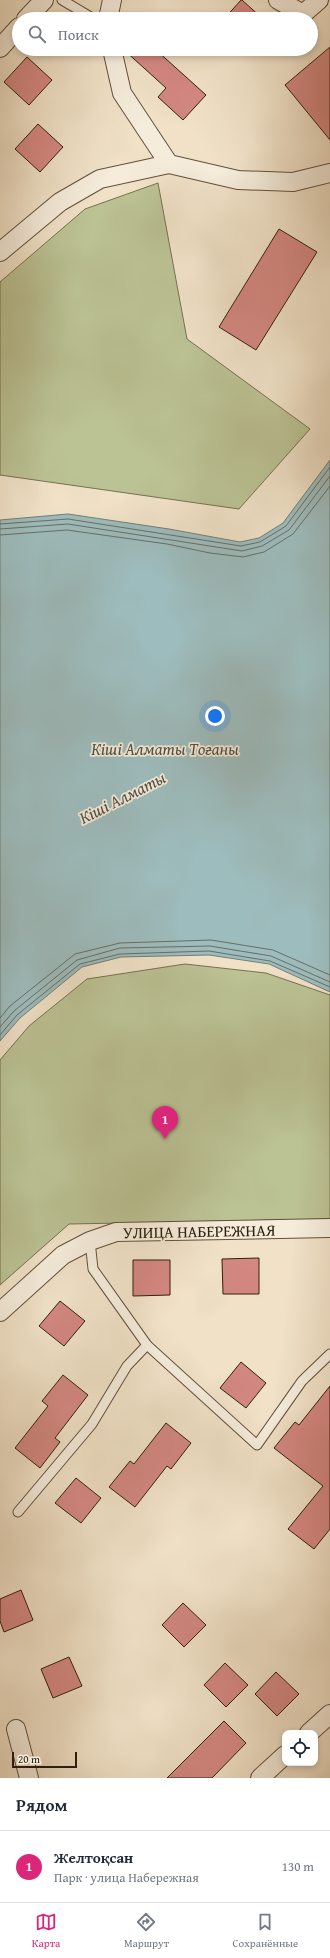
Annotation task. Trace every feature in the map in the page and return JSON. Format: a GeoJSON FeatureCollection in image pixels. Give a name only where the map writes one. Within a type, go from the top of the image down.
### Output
{"type":"FeatureCollection","features":[{"type":"Feature","properties":{"kind":"street"},"geometry":{"type":"LineString","coordinates":[[33,12],[44,0]]}},
{"type":"Feature","properties":{"kind":"street"},"geometry":{"type":"LineString","coordinates":[[109,12],[112,0]]}},
{"type":"Feature","properties":{"kind":"street"},"geometry":{"type":"LineString","coordinates":[[278,0],[300,12]]}},
{"type":"Feature","properties":{"kind":"street"},"geometry":{"type":"LineString","coordinates":[[306,12],[319,0]]}},
{"type":"Feature","properties":{"kind":"street"},"geometry":{"type":"LineString","coordinates":[[0,48],[12,35]]}},
{"type":"Feature","properties":{"kind":"street"},"geometry":{"type":"LineString","coordinates":[[114,56],[122,93],[169,164]]}},
{"type":"Feature","properties":{"kind":"street"},"geometry":{"type":"LineString","coordinates":[[0,252],[60,202],[100,179],[169,164],[238,180],[293,182],[330,173]]}},
{"type":"Feature","properties":{"kind":"street","name":"УЛИЦА НАБЕРЕЖНАЯ"},"geometry":{"type":"LineString","coordinates":[[0,1312],[63,1254],[90,1241],[116,1232],[330,1228]]}},
{"type":"Feature","properties":{"kind":"street"},"geometry":{"type":"LineString","coordinates":[[313,1730],[330,1714]]}},
{"type":"Feature","properties":{"kind":"street"},"geometry":{"type":"LineString","coordinates":[[16,1729],[30,1778]]}},
{"type":"Feature","properties":{"kind":"street"},"geometry":{"type":"LineString","coordinates":[[260,1778],[282,1758]]}},
{"type":"Feature","properties":{"kind":"lane"},"geometry":{"type":"LineString","coordinates":[[62,0],[82,12]]}},
{"type":"Feature","properties":{"kind":"lane"},"geometry":{"type":"LineString","coordinates":[[90,1241],[92,1269],[147,1346],[257,1445],[302,1381],[330,1354]]}},
{"type":"Feature","properties":{"kind":"lane"},"geometry":{"type":"LineString","coordinates":[[18,1512],[92,1424],[127,1366],[147,1346]]}},
{"type":"Feature","properties":{"kind":"green space"},"geometry":{"type":"Polygon","coordinates":[[[158,183],[187,339],[310,429],[239,509],[0,475],[0,282],[85,209],[158,183]]]}},
{"type":"Feature","properties":{"kind":"green space"},"geometry":{"type":"Polygon","coordinates":[[[185,964],[266,973],[330,995],[330,1219],[69,1224],[0,1285],[0,1060],[29,1026],[87,979],[185,964]]]}},
{"type":"Feature","properties":{"kind":"water","name":"Кіші Алматы Тоғаны"},"geometry":{"type":"Polygon","coordinates":[[[330,460],[330,992],[269,964],[209,955],[121,957],[82,967],[20,1018],[0,1041],[0,520],[68,514],[169,529],[240,542],[259,538],[283,523],[330,460]]]}},
{"type":"Feature","properties":{"kind":"building"},"geometry":{"type":"Polygon","coordinates":[[[242,0],[255,12],[230,12],[242,0]]]}},
{"type":"Feature","properties":{"kind":"building"},"geometry":{"type":"Polygon","coordinates":[[[330,47],[330,140],[285,85],[330,47]]]}},
{"type":"Feature","properties":{"kind":"building"},"geometry":{"type":"Polygon","coordinates":[[[131,56],[163,56],[206,95],[183,120],[158,97],[166,88],[131,56]]]}},
{"type":"Feature","properties":{"kind":"building"},"geometry":{"type":"Polygon","coordinates":[[[27,57],[52,80],[29,105],[4,82],[27,57]]]}},
{"type":"Feature","properties":{"kind":"building"},"geometry":{"type":"Polygon","coordinates":[[[38,124],[63,147],[40,172],[15,149],[38,124]]]}},
{"type":"Feature","properties":{"kind":"building"},"geometry":{"type":"Polygon","coordinates":[[[279,229],[317,252],[256,350],[219,327],[279,229]]]}},
{"type":"Feature","properties":{"kind":"building"},"geometry":{"type":"Polygon","coordinates":[[[259,1258],[259,1294],[223,1294],[222,1259],[259,1258]]]}},
{"type":"Feature","properties":{"kind":"building"},"geometry":{"type":"Polygon","coordinates":[[[133,1260],[170,1260],[170,1295],[133,1296],[133,1260]]]}},
{"type":"Feature","properties":{"kind":"building"},"geometry":{"type":"Polygon","coordinates":[[[60,1301],[85,1321],[64,1346],[39,1326],[60,1301]]]}},
{"type":"Feature","properties":{"kind":"building"},"geometry":{"type":"Polygon","coordinates":[[[241,1362],[266,1383],[246,1408],[220,1388],[241,1362]]]}},
{"type":"Feature","properties":{"kind":"building"},"geometry":{"type":"Polygon","coordinates":[[[63,1375],[88,1395],[55,1438],[60,1442],[40,1468],[15,1448],[48,1406],[42,1401],[63,1375]]]}},
{"type":"Feature","properties":{"kind":"building"},"geometry":{"type":"Polygon","coordinates":[[[330,1386],[330,1529],[314,1549],[288,1529],[323,1486],[274,1448],[295,1422],[299,1425],[330,1386]]]}},
{"type":"Feature","properties":{"kind":"building"},"geometry":{"type":"Polygon","coordinates":[[[166,1423],[191,1443],[171,1469],[167,1466],[135,1507],[109,1487],[130,1461],[134,1464],[166,1423]]]}},
{"type":"Feature","properties":{"kind":"building"},"geometry":{"type":"Polygon","coordinates":[[[76,1478],[101,1498],[81,1523],[55,1503],[76,1478]]]}},
{"type":"Feature","properties":{"kind":"building"},"geometry":{"type":"Polygon","coordinates":[[[21,1590],[33,1620],[4,1632],[0,1621],[0,1599],[21,1590]]]}},
{"type":"Feature","properties":{"kind":"building"},"geometry":{"type":"Polygon","coordinates":[[[183,1603],[206,1625],[184,1647],[162,1625],[183,1603]]]}},
{"type":"Feature","properties":{"kind":"building"},"geometry":{"type":"Polygon","coordinates":[[[69,1657],[82,1686],[53,1698],[41,1669],[69,1657]]]}},
{"type":"Feature","properties":{"kind":"building"},"geometry":{"type":"Polygon","coordinates":[[[225,1663],[248,1685],[226,1707],[204,1685],[225,1663]]]}},
{"type":"Feature","properties":{"kind":"building"},"geometry":{"type":"Polygon","coordinates":[[[276,1672],[299,1694],[277,1716],[255,1694],[276,1672]]]}},
{"type":"Feature","properties":{"kind":"building"},"geometry":{"type":"Polygon","coordinates":[[[224,1721],[246,1743],[212,1778],[167,1778],[224,1721]]]}},
{"type":"Feature","properties":{"kind":"place","name":"Желтоқсан"},"geometry":{"type":"Point","coordinates":[165,1139]}},
{"type":"Feature","properties":{"kind":"water label","name":"Кіші Алматы"},"geometry":{"type":"Point","coordinates":[122,797]}}]}
